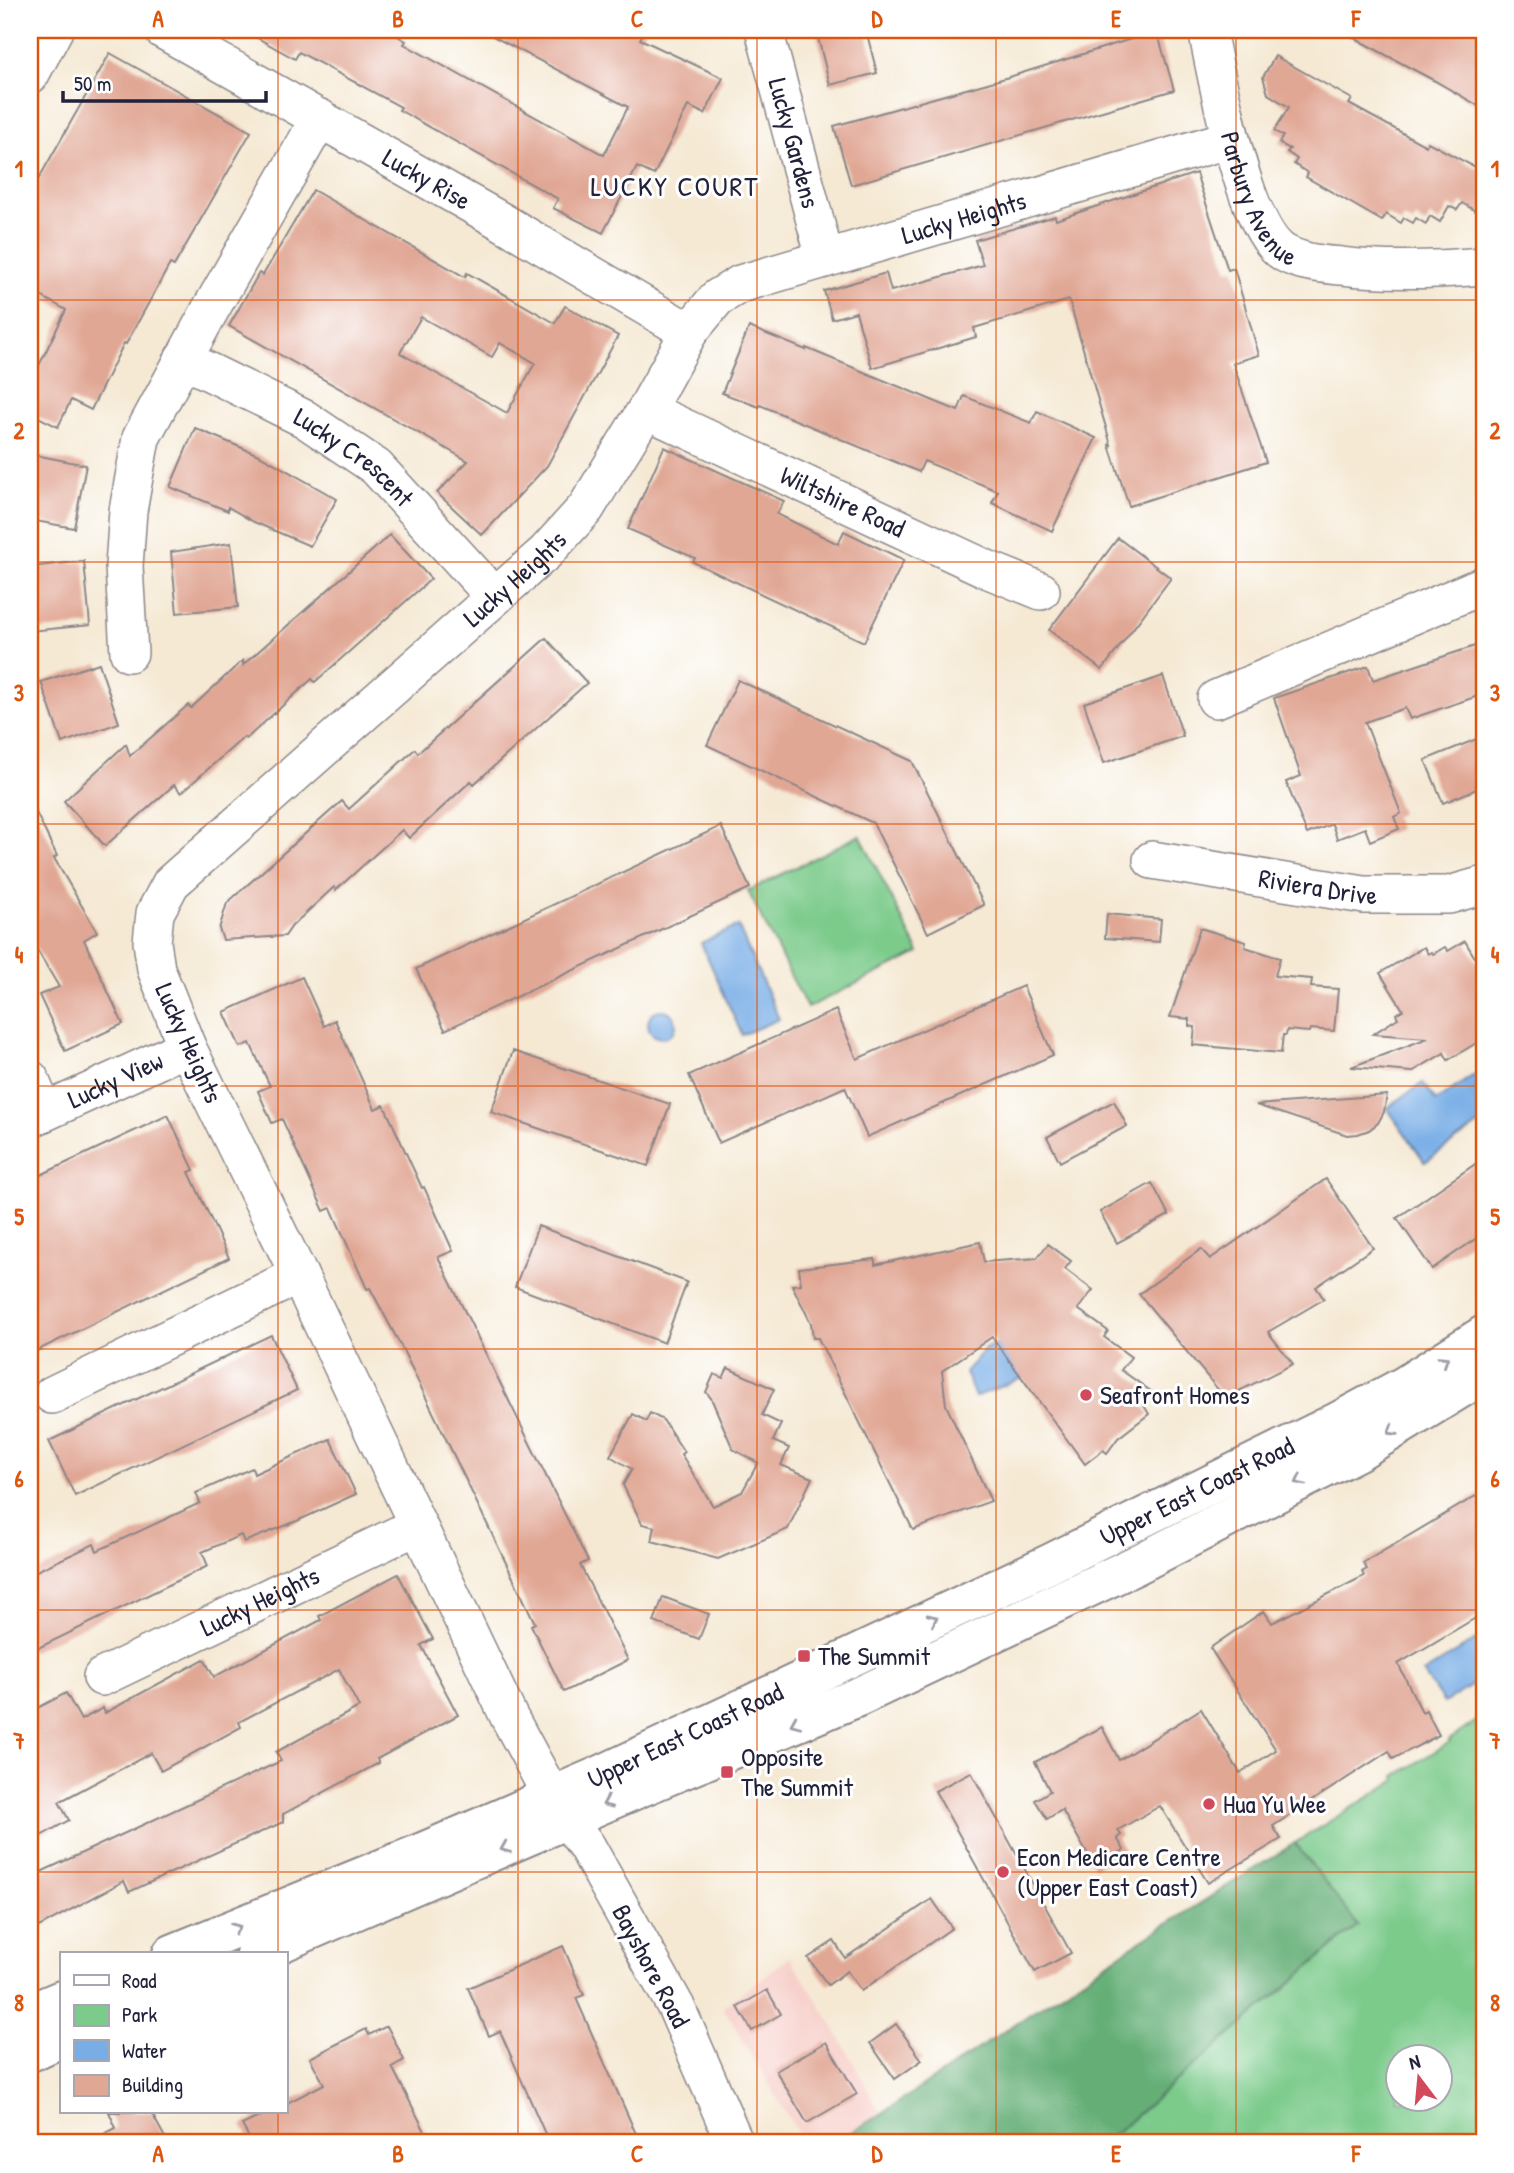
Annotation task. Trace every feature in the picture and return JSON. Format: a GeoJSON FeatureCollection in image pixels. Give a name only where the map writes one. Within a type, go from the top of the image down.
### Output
{"type":"FeatureCollection","features":[{"type":"Feature","properties":{"kind":"main road","name":"Upper East Coast Road"},"geometry":{"type":"LineString","coordinates":[[259,1952],[560,1809],[975,1599],[1339,1421],[1404,1386],[1484,1335]]}},
{"type":"Feature","properties":{"kind":"main road","name":"Upper East Coast Road"},"geometry":{"type":"LineString","coordinates":[[177,1952],[858,1697],[1136,1565],[1360,1450],[1484,1374]]}},
{"type":"Feature","properties":{"kind":"main road"},"geometry":{"type":"LineString","coordinates":[[30,2013],[60,2000]]}},
{"type":"Feature","properties":{"kind":"street"},"geometry":{"type":"LineString","coordinates":[[30,75],[54,30]]}},
{"type":"Feature","properties":{"kind":"street","name":"Lucky Gardens"},"geometry":{"type":"LineString","coordinates":[[764,30],[825,258]]}},
{"type":"Feature","properties":{"kind":"street","name":"Parbury Avenue"},"geometry":{"type":"LineString","coordinates":[[1207,30],[1230,139],[1255,213],[1265,232],[1283,252],[1307,263],[1374,270],[1422,271],[1484,266]]}},
{"type":"Feature","properties":{"kind":"street","name":"Lucky Rise"},"geometry":{"type":"LineString","coordinates":[[172,32],[689,332]]}},
{"type":"Feature","properties":{"kind":"street"},"geometry":{"type":"LineString","coordinates":[[129,653],[124,566],[128,511],[141,438],[320,118]]}},
{"type":"Feature","properties":{"kind":"street","name":"Lucky Heights"},"geometry":{"type":"LineString","coordinates":[[560,1809],[509,1717],[299,1275],[187,1047],[156,969],[152,942],[155,913],[172,883],[546,552],[586,508],[646,410],[689,332],[717,298],[740,284],[1230,139]]}},
{"type":"Feature","properties":{"kind":"street","name":"Lucky Crescent"},"geometry":{"type":"LineString","coordinates":[[183,359],[304,419],[376,467],[494,596]]}},
{"type":"Feature","properties":{"kind":"street","name":"Wiltshire Road"},"geometry":{"type":"LineString","coordinates":[[646,410],[989,570],[1041,590]]}},
{"type":"Feature","properties":{"kind":"street"},"geometry":{"type":"LineString","coordinates":[[1216,699],[1484,585]]}},
{"type":"Feature","properties":{"kind":"street","name":"Riviera Drive"},"geometry":{"type":"LineString","coordinates":[[1152,860],[1364,895],[1448,895],[1484,884]]}},
{"type":"Feature","properties":{"kind":"street","name":"Lucky View"},"geometry":{"type":"LineString","coordinates":[[35,1103],[187,1047]]}},
{"type":"Feature","properties":{"kind":"street"},"geometry":{"type":"LineString","coordinates":[[52,1395],[299,1275]]}},
{"type":"Feature","properties":{"kind":"street","name":"Lucky Heights"},"geometry":{"type":"LineString","coordinates":[[102,1677],[418,1526]]}},
{"type":"Feature","properties":{"kind":"street","name":"Bayshore Road"},"geometry":{"type":"LineString","coordinates":[[560,1809],[587,1847],[676,2007],[735,2143]]}},
{"type":"Feature","properties":{"kind":"shaded area"},"geometry":{"type":"Polygon","coordinates":[[[790,1957],[835,2029],[881,2114],[834,2143],[804,2143],[723,2007],[790,1957]]]}},
{"type":"Feature","properties":{"kind":"green space"},"geometry":{"type":"Polygon","coordinates":[[[860,835],[919,953],[807,1008],[748,891],[860,835]]]}},
{"type":"Feature","properties":{"kind":"green space"},"geometry":{"type":"Polygon","coordinates":[[[1484,1716],[1484,2143],[1104,2143],[1357,1925],[1295,1843],[1396,1780],[1395,1776],[1450,1742],[1449,1740],[1484,1716]]]}},
{"type":"Feature","properties":{"kind":"green space"},"geometry":{"type":"Polygon","coordinates":[[[1295,1843],[1358,1925],[1104,2143],[834,2143],[1103,1965],[1295,1843]]]}},
{"type":"Feature","properties":{"kind":"water"},"geometry":{"type":"Polygon","coordinates":[[[738,926],[779,1019],[742,1035],[701,943],[738,926]]]}},
{"type":"Feature","properties":{"kind":"water"},"geometry":{"type":"Polygon","coordinates":[[[662,1010],[672,1014],[676,1024],[672,1034],[662,1038],[652,1034],[648,1024],[652,1014],[662,1010]]]}},
{"type":"Feature","properties":{"kind":"water"},"geometry":{"type":"Polygon","coordinates":[[[1484,1068],[1484,1121],[1425,1162],[1387,1108],[1423,1083],[1436,1101],[1484,1068]]]}},
{"type":"Feature","properties":{"kind":"water"},"geometry":{"type":"Polygon","coordinates":[[[1007,1340],[1022,1378],[975,1397],[965,1372],[986,1348],[1007,1340]]]}},
{"type":"Feature","properties":{"kind":"water"},"geometry":{"type":"Polygon","coordinates":[[[1484,1635],[1484,1678],[1444,1703],[1423,1673],[1484,1635]]]}},
{"type":"Feature","properties":{"kind":"building"},"geometry":{"type":"Polygon","coordinates":[[[243,30],[387,30],[406,41],[404,44],[604,155],[628,107],[481,30],[645,30],[640,39],[723,78],[705,114],[688,106],[654,175],[637,167],[603,233],[553,208],[558,199],[399,110],[401,107],[299,52],[295,59],[243,30]]]}},
{"type":"Feature","properties":{"kind":"building"},"geometry":{"type":"Polygon","coordinates":[[[816,30],[866,30],[877,73],[830,85],[816,30]]]}},
{"type":"Feature","properties":{"kind":"building"},"geometry":{"type":"Polygon","coordinates":[[[1339,30],[1484,30],[1484,109],[1435,81],[1339,30]]]}},
{"type":"Feature","properties":{"kind":"building"},"geometry":{"type":"Polygon","coordinates":[[[1157,31],[1174,90],[851,185],[834,126],[1009,77],[1157,31]]]}},
{"type":"Feature","properties":{"kind":"building"},"geometry":{"type":"Polygon","coordinates":[[[110,53],[251,132],[174,266],[170,264],[126,344],[124,343],[91,410],[71,400],[58,427],[30,413],[30,384],[66,310],[30,290],[30,194],[110,53]]]}},
{"type":"Feature","properties":{"kind":"building"},"geometry":{"type":"Polygon","coordinates":[[[1275,56],[1352,99],[1349,104],[1426,146],[1428,142],[1484,172],[1484,216],[1462,203],[1457,210],[1449,206],[1440,222],[1430,216],[1426,224],[1416,218],[1413,223],[1404,218],[1401,223],[1386,214],[1382,221],[1306,177],[1308,173],[1294,164],[1297,159],[1287,152],[1290,149],[1279,143],[1283,136],[1274,131],[1289,107],[1268,94],[1263,77],[1275,56]]]}},
{"type":"Feature","properties":{"kind":"building"},"geometry":{"type":"Polygon","coordinates":[[[1196,173],[1228,270],[1234,268],[1259,355],[1233,363],[1266,462],[1129,506],[1109,445],[1069,300],[974,328],[976,337],[872,368],[856,312],[832,319],[824,291],[886,273],[891,291],[983,265],[975,240],[1055,216],[1056,220],[1196,173]]]}},
{"type":"Feature","properties":{"kind":"building"},"geometry":{"type":"Polygon","coordinates":[[[313,190],[465,277],[467,273],[555,323],[565,306],[618,336],[547,466],[482,535],[437,493],[468,461],[229,326],[259,273],[263,275],[313,190]],[[421,317],[400,353],[507,413],[535,363],[500,343],[492,357],[421,317]]]}},
{"type":"Feature","properties":{"kind":"building"},"geometry":{"type":"Polygon","coordinates":[[[749,327],[958,411],[964,396],[1031,423],[1037,411],[1096,438],[1052,531],[992,503],[998,491],[924,461],[919,472],[760,405],[759,407],[722,393],[749,327]]]}},
{"type":"Feature","properties":{"kind":"building"},"geometry":{"type":"Polygon","coordinates":[[[195,428],[261,456],[337,499],[310,546],[254,522],[228,507],[228,511],[170,487],[195,428]]]}},
{"type":"Feature","properties":{"kind":"building"},"geometry":{"type":"Polygon","coordinates":[[[664,447],[784,501],[777,514],[838,544],[844,531],[904,560],[864,642],[693,562],[695,558],[628,529],[664,447]]]}},
{"type":"Feature","properties":{"kind":"building"},"geometry":{"type":"Polygon","coordinates":[[[30,454],[86,465],[74,528],[30,520],[30,454]]]}},
{"type":"Feature","properties":{"kind":"building"},"geometry":{"type":"Polygon","coordinates":[[[390,535],[431,579],[315,682],[312,679],[181,793],[174,785],[105,846],[64,801],[126,744],[130,756],[188,705],[191,708],[243,660],[243,665],[390,535]]]}},
{"type":"Feature","properties":{"kind":"building"},"geometry":{"type":"Polygon","coordinates":[[[1118,538],[1171,578],[1102,670],[1049,630],[1118,538]]]}},
{"type":"Feature","properties":{"kind":"building"},"geometry":{"type":"Polygon","coordinates":[[[231,543],[238,607],[177,613],[171,552],[231,543]]]}},
{"type":"Feature","properties":{"kind":"building"},"geometry":{"type":"Polygon","coordinates":[[[84,561],[90,625],[30,631],[30,567],[84,561]]]}},
{"type":"Feature","properties":{"kind":"building"},"geometry":{"type":"Polygon","coordinates":[[[546,638],[587,683],[474,784],[471,781],[409,838],[402,830],[336,890],[334,887],[292,926],[285,936],[223,940],[219,929],[227,903],[342,801],[349,809],[415,749],[418,753],[546,638]]]}},
{"type":"Feature","properties":{"kind":"building"},"geometry":{"type":"Polygon","coordinates":[[[1484,643],[1484,694],[1410,719],[1405,708],[1365,722],[1401,813],[1394,817],[1399,829],[1370,841],[1365,828],[1337,839],[1332,824],[1307,834],[1286,782],[1301,776],[1274,698],[1368,666],[1373,680],[1484,643]]]}},
{"type":"Feature","properties":{"kind":"building"},"geometry":{"type":"Polygon","coordinates":[[[99,663],[119,723],[62,743],[41,682],[99,663]]]}},
{"type":"Feature","properties":{"kind":"building"},"geometry":{"type":"Polygon","coordinates":[[[1163,676],[1183,736],[1104,763],[1084,703],[1163,676]]]}},
{"type":"Feature","properties":{"kind":"building"},"geometry":{"type":"Polygon","coordinates":[[[738,680],[912,761],[984,905],[928,933],[873,823],[707,745],[738,680]]]}},
{"type":"Feature","properties":{"kind":"building"},"geometry":{"type":"Polygon","coordinates":[[[1484,736],[1484,786],[1443,803],[1425,760],[1484,736]]]}},
{"type":"Feature","properties":{"kind":"building"},"geometry":{"type":"Polygon","coordinates":[[[30,800],[57,856],[54,858],[97,932],[84,940],[123,1024],[65,1051],[39,995],[59,987],[30,938],[30,800]]]}},
{"type":"Feature","properties":{"kind":"building"},"geometry":{"type":"Polygon","coordinates":[[[721,826],[750,888],[445,1030],[416,969],[721,826]]]}},
{"type":"Feature","properties":{"kind":"building"},"geometry":{"type":"Polygon","coordinates":[[[1107,914],[1161,919],[1159,942],[1105,938],[1107,914]]]}},
{"type":"Feature","properties":{"kind":"building"},"geometry":{"type":"Polygon","coordinates":[[[1200,928],[1246,942],[1245,947],[1280,958],[1275,976],[1312,979],[1311,987],[1338,989],[1334,1031],[1287,1030],[1286,1035],[1283,1035],[1281,1053],[1193,1045],[1195,1027],[1189,1026],[1189,1019],[1170,1017],[1200,928]]]}},
{"type":"Feature","properties":{"kind":"building"},"geometry":{"type":"Polygon","coordinates":[[[1465,941],[1484,973],[1484,1042],[1478,1042],[1448,1060],[1444,1053],[1412,1072],[1351,1067],[1428,1038],[1373,1034],[1398,1018],[1396,1014],[1403,1010],[1380,973],[1424,947],[1428,954],[1433,954],[1445,947],[1448,951],[1465,941]]]}},
{"type":"Feature","properties":{"kind":"building"},"geometry":{"type":"Polygon","coordinates":[[[302,977],[324,1026],[335,1020],[375,1109],[384,1105],[422,1188],[424,1187],[453,1251],[438,1257],[588,1561],[580,1565],[628,1660],[564,1692],[531,1625],[535,1623],[402,1348],[370,1288],[367,1289],[331,1208],[324,1211],[282,1119],[272,1123],[258,1091],[270,1086],[250,1043],[240,1047],[224,1012],[302,977]]]}},
{"type":"Feature","properties":{"kind":"building"},"geometry":{"type":"Polygon","coordinates":[[[1023,986],[1053,1055],[867,1137],[845,1087],[719,1143],[689,1075],[836,1010],[857,1059],[1023,986]]]}},
{"type":"Feature","properties":{"kind":"building"},"geometry":{"type":"Polygon","coordinates":[[[513,1051],[670,1104],[648,1166],[491,1112],[513,1051]]]}},
{"type":"Feature","properties":{"kind":"building"},"geometry":{"type":"Polygon","coordinates":[[[1387,1095],[1384,1112],[1378,1123],[1369,1130],[1347,1135],[1256,1105],[1387,1095]]]}},
{"type":"Feature","properties":{"kind":"building"},"geometry":{"type":"Polygon","coordinates":[[[1114,1101],[1127,1126],[1060,1162],[1047,1137],[1114,1101]]]}},
{"type":"Feature","properties":{"kind":"building"},"geometry":{"type":"Polygon","coordinates":[[[168,1115],[194,1170],[189,1172],[229,1258],[30,1354],[30,1180],[168,1115]]]}},
{"type":"Feature","properties":{"kind":"building"},"geometry":{"type":"Polygon","coordinates":[[[1484,1158],[1484,1233],[1432,1269],[1397,1218],[1484,1158]]]}},
{"type":"Feature","properties":{"kind":"building"},"geometry":{"type":"Polygon","coordinates":[[[1326,1179],[1373,1248],[1316,1287],[1324,1299],[1268,1332],[1293,1364],[1225,1398],[1139,1294],[1201,1249],[1210,1259],[1326,1179]]]}},
{"type":"Feature","properties":{"kind":"building"},"geometry":{"type":"Polygon","coordinates":[[[1152,1183],[1169,1215],[1117,1243],[1100,1212],[1152,1183]]]}},
{"type":"Feature","properties":{"kind":"building"},"geometry":{"type":"Polygon","coordinates":[[[538,1226],[687,1282],[664,1343],[515,1287],[538,1226]]]}},
{"type":"Feature","properties":{"kind":"building","name":"Seafront Homes"},"geometry":{"type":"Polygon","coordinates":[[[980,1242],[984,1262],[1037,1258],[1048,1244],[1071,1261],[1065,1269],[1093,1290],[1078,1309],[1108,1331],[1104,1337],[1131,1357],[1121,1370],[1152,1392],[1143,1404],[1149,1414],[1118,1438],[1107,1453],[1103,1450],[1085,1464],[992,1337],[942,1371],[946,1405],[991,1501],[913,1530],[818,1338],[813,1338],[811,1323],[792,1285],[801,1284],[799,1268],[875,1259],[875,1265],[980,1242]]]}},
{"type":"Feature","properties":{"kind":"building"},"geometry":{"type":"Polygon","coordinates":[[[271,1335],[297,1390],[75,1496],[49,1441],[271,1335]]]}},
{"type":"Feature","properties":{"kind":"building"},"geometry":{"type":"Polygon","coordinates":[[[728,1368],[774,1389],[762,1415],[781,1424],[773,1441],[789,1448],[781,1465],[812,1478],[788,1529],[718,1559],[652,1541],[655,1527],[642,1524],[623,1485],[632,1469],[610,1456],[633,1414],[646,1421],[650,1413],[663,1420],[713,1506],[742,1492],[758,1463],[733,1449],[706,1392],[714,1374],[723,1378],[728,1368]]]}},
{"type":"Feature","properties":{"kind":"building"},"geometry":{"type":"Polygon","coordinates":[[[330,1439],[356,1494],[244,1542],[241,1535],[202,1552],[208,1566],[30,1652],[30,1574],[94,1544],[97,1551],[200,1503],[196,1493],[252,1468],[254,1474],[330,1439]]]}},
{"type":"Feature","properties":{"kind":"building"},"geometry":{"type":"Polygon","coordinates":[[[1484,1491],[1484,1613],[1398,1664],[1422,1712],[1426,1710],[1439,1735],[1393,1759],[1389,1751],[1273,1826],[1281,1839],[1208,1883],[1160,1806],[1118,1830],[1121,1835],[1117,1838],[1124,1850],[1095,1867],[1062,1810],[1047,1819],[1035,1800],[1050,1791],[1035,1762],[1102,1727],[1119,1760],[1201,1709],[1240,1773],[1276,1750],[1210,1648],[1264,1611],[1272,1623],[1364,1576],[1362,1572],[1367,1569],[1363,1563],[1484,1491]]]}},
{"type":"Feature","properties":{"kind":"building"},"geometry":{"type":"Polygon","coordinates":[[[398,1574],[433,1639],[421,1645],[458,1715],[377,1759],[379,1763],[283,1814],[283,1822],[129,1892],[124,1881],[39,1927],[30,1909],[30,1877],[281,1761],[276,1752],[359,1707],[339,1669],[239,1722],[241,1727],[161,1771],[151,1753],[59,1802],[69,1820],[30,1842],[30,1712],[66,1693],[81,1720],[103,1708],[105,1713],[204,1659],[214,1677],[321,1620],[319,1616],[398,1574]]]}},
{"type":"Feature","properties":{"kind":"building"},"geometry":{"type":"Polygon","coordinates":[[[663,1597],[709,1614],[699,1639],[654,1622],[663,1597]]]}},
{"type":"Feature","properties":{"kind":"building","name":"Econ Medicare Centre (Upper East Coast)"},"geometry":{"type":"Polygon","coordinates":[[[971,1772],[1071,1953],[1035,1972],[935,1791],[971,1772]]]}},
{"type":"Feature","properties":{"kind":"building"},"geometry":{"type":"Polygon","coordinates":[[[932,1899],[952,1928],[861,1991],[847,1971],[828,1985],[808,1958],[834,1941],[845,1958],[932,1899]]]}},
{"type":"Feature","properties":{"kind":"building"},"geometry":{"type":"Polygon","coordinates":[[[563,1946],[584,1995],[576,1998],[640,2143],[549,2143],[500,2031],[489,2036],[468,1988],[563,1946]]]}},
{"type":"Feature","properties":{"kind":"building"},"geometry":{"type":"Polygon","coordinates":[[[767,1990],[781,2014],[752,2031],[738,2007],[767,1990]]]}},
{"type":"Feature","properties":{"kind":"building"},"geometry":{"type":"Polygon","coordinates":[[[896,2024],[922,2060],[895,2079],[870,2043],[896,2024]]]}},
{"type":"Feature","properties":{"kind":"building"},"geometry":{"type":"Polygon","coordinates":[[[387,2026],[404,2060],[392,2067],[431,2143],[252,2143],[242,2125],[265,2114],[287,2114],[287,2103],[324,2084],[310,2058],[366,2029],[369,2035],[387,2026]]]}},
{"type":"Feature","properties":{"kind":"building"},"geometry":{"type":"Polygon","coordinates":[[[826,2042],[857,2094],[807,2123],[776,2071],[826,2042]]]}},
{"type":"Feature","properties":{"kind":"building"},"geometry":{"type":"Polygon","coordinates":[[[110,2114],[152,2114],[168,2143],[87,2143],[116,2128],[110,2114]]]}},
{"type":"Feature","properties":{"kind":"place","name":"Seafront Homes"},"geometry":{"type":"Point","coordinates":[1086,1395]}},
{"type":"Feature","properties":{"kind":"place","name":"The Summit"},"geometry":{"type":"Point","coordinates":[804,1656]}},
{"type":"Feature","properties":{"kind":"place","name":"Opposite The Summit"},"geometry":{"type":"Point","coordinates":[727,1772]}},
{"type":"Feature","properties":{"kind":"place","name":"Hua Yu Wee"},"geometry":{"type":"Point","coordinates":[1209,1804]}},
{"type":"Feature","properties":{"kind":"place","name":"Econ Medicare Centre (Upper East Coast)"},"geometry":{"type":"Point","coordinates":[1003,1872]}},
{"type":"Feature","properties":{"kind":"district","name":"LUCKY COURT"},"geometry":{"type":"Point","coordinates":[675,186]}}]}
